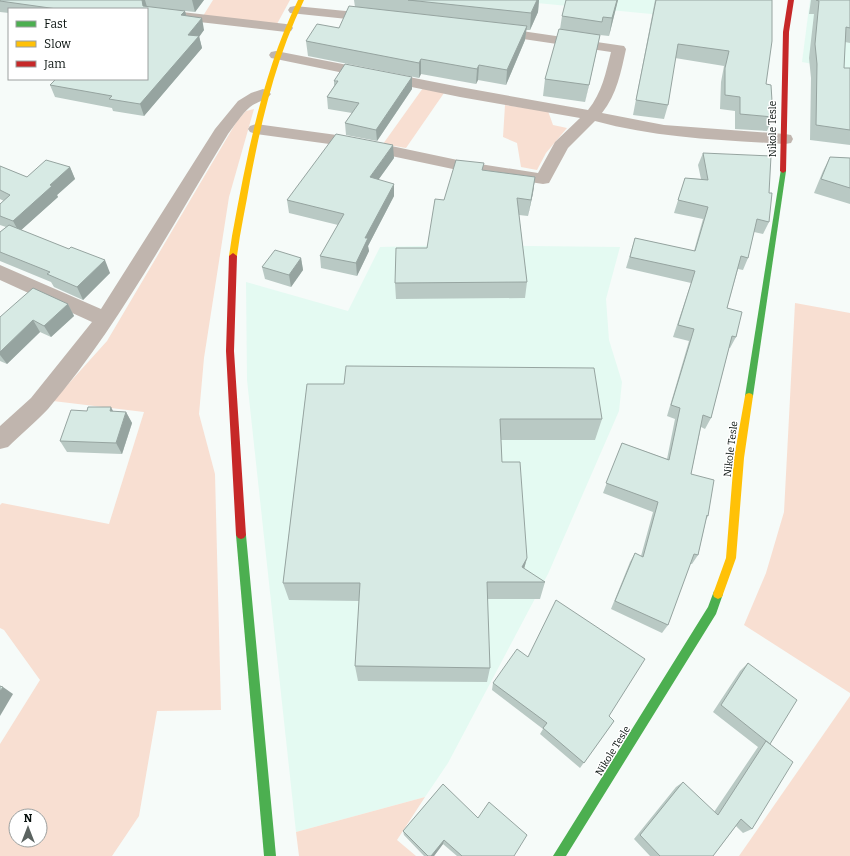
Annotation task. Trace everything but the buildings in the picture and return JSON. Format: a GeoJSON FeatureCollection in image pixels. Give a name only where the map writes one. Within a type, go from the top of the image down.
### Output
{"type":"FeatureCollection","features":[{"type":"Feature","properties":{"kind":"street","name":"Nikole Tesle"},"geometry":{"type":"LineString","coordinates":[[559,856],[708,616],[731,558],[739,458],[769,264],[779,214],[783,180],[786,32],[791,0]]}},
{"type":"Feature","properties":{"kind":"street"},"geometry":{"type":"LineString","coordinates":[[270,856],[247,625],[230,350],[232,262],[263,94],[286,28],[298,5],[393,20]]}},
{"type":"Feature","properties":{"kind":"street"},"geometry":{"type":"LineString","coordinates":[[148,12],[286,28]]}},
{"type":"Feature","properties":{"kind":"street"},"geometry":{"type":"LineString","coordinates":[[256,129],[344,141],[468,167],[543,179],[561,146],[601,106],[608,93],[619,49],[483,30]]}},
{"type":"Feature","properties":{"kind":"street"},"geometry":{"type":"LineString","coordinates":[[276,55],[460,92],[592,115],[643,128],[676,133],[785,139]]}},
{"type":"Feature","properties":{"kind":"street"},"geometry":{"type":"LineString","coordinates":[[4,431],[39,404],[105,319],[221,132],[244,104],[256,96],[263,94]]}},
{"type":"Feature","properties":{"kind":"street"},"geometry":{"type":"LineString","coordinates":[[0,272],[105,319]]}},
{"type":"Feature","properties":{"kind":"shaded area"},"geometry":{"type":"Polygon","coordinates":[[[213,0],[290,0],[277,24],[203,16],[213,0]]]}},
{"type":"Feature","properties":{"kind":"shaded area"},"geometry":{"type":"Polygon","coordinates":[[[506,0],[714,0],[714,20],[506,0]]]}},
{"type":"Feature","properties":{"kind":"shaded area"},"geometry":{"type":"Polygon","coordinates":[[[810,0],[850,0],[850,71],[802,62],[810,0]]]}},
{"type":"Feature","properties":{"kind":"shaded area"},"geometry":{"type":"Polygon","coordinates":[[[423,88],[444,93],[406,148],[383,144],[423,88]]]}},
{"type":"Feature","properties":{"kind":"shaded area"},"geometry":{"type":"Polygon","coordinates":[[[505,105],[548,111],[553,125],[567,128],[546,153],[537,170],[521,167],[517,143],[503,137],[505,105]]]}},
{"type":"Feature","properties":{"kind":"shaded area"},"geometry":{"type":"Polygon","coordinates":[[[254,109],[229,197],[204,358],[199,414],[215,474],[221,710],[157,711],[139,816],[112,856],[0,856],[0,744],[40,680],[4,630],[0,628],[0,505],[2,503],[109,524],[144,412],[53,401],[107,341],[237,121],[246,111],[254,109]]]}},
{"type":"Feature","properties":{"kind":"shaded area"},"geometry":{"type":"Polygon","coordinates":[[[457,245],[620,247],[606,299],[609,340],[622,382],[619,411],[548,574],[448,763],[425,797],[296,832],[247,380],[246,282],[348,311],[380,247],[457,245]]]}},
{"type":"Feature","properties":{"kind":"shaded area"},"geometry":{"type":"Polygon","coordinates":[[[795,303],[850,313],[850,693],[744,625],[766,573],[784,512],[795,303]]]}},
{"type":"Feature","properties":{"kind":"shaded area"},"geometry":{"type":"Polygon","coordinates":[[[850,696],[850,856],[739,856],[850,696]]]}},
{"type":"Feature","properties":{"kind":"shaded area"},"geometry":{"type":"Polygon","coordinates":[[[425,797],[397,840],[416,856],[299,856],[296,832],[425,797]]]}},
{"type":"Feature","properties":{"kind":"traffic: fast"},"geometry":{"type":"LineString","coordinates":[[749,396],[783,171]]}},
{"type":"Feature","properties":{"kind":"traffic: fast"},"geometry":{"type":"LineString","coordinates":[[241,535],[270,856]]}},
{"type":"Feature","properties":{"kind":"traffic: fast"},"geometry":{"type":"LineString","coordinates":[[559,856],[712,610],[718,594]]}},
{"type":"Feature","properties":{"kind":"traffic: slow"},"geometry":{"type":"LineString","coordinates":[[233,256],[262,108],[282,42],[301,0]]}},
{"type":"Feature","properties":{"kind":"traffic: slow"},"geometry":{"type":"LineString","coordinates":[[718,594],[731,558],[739,458],[749,396]]}},
{"type":"Feature","properties":{"kind":"traffic: jam"},"geometry":{"type":"LineString","coordinates":[[783,171],[786,32],[791,0]]}},
{"type":"Feature","properties":{"kind":"traffic: jam"},"geometry":{"type":"LineString","coordinates":[[233,256],[230,351],[241,535]]}}]}
